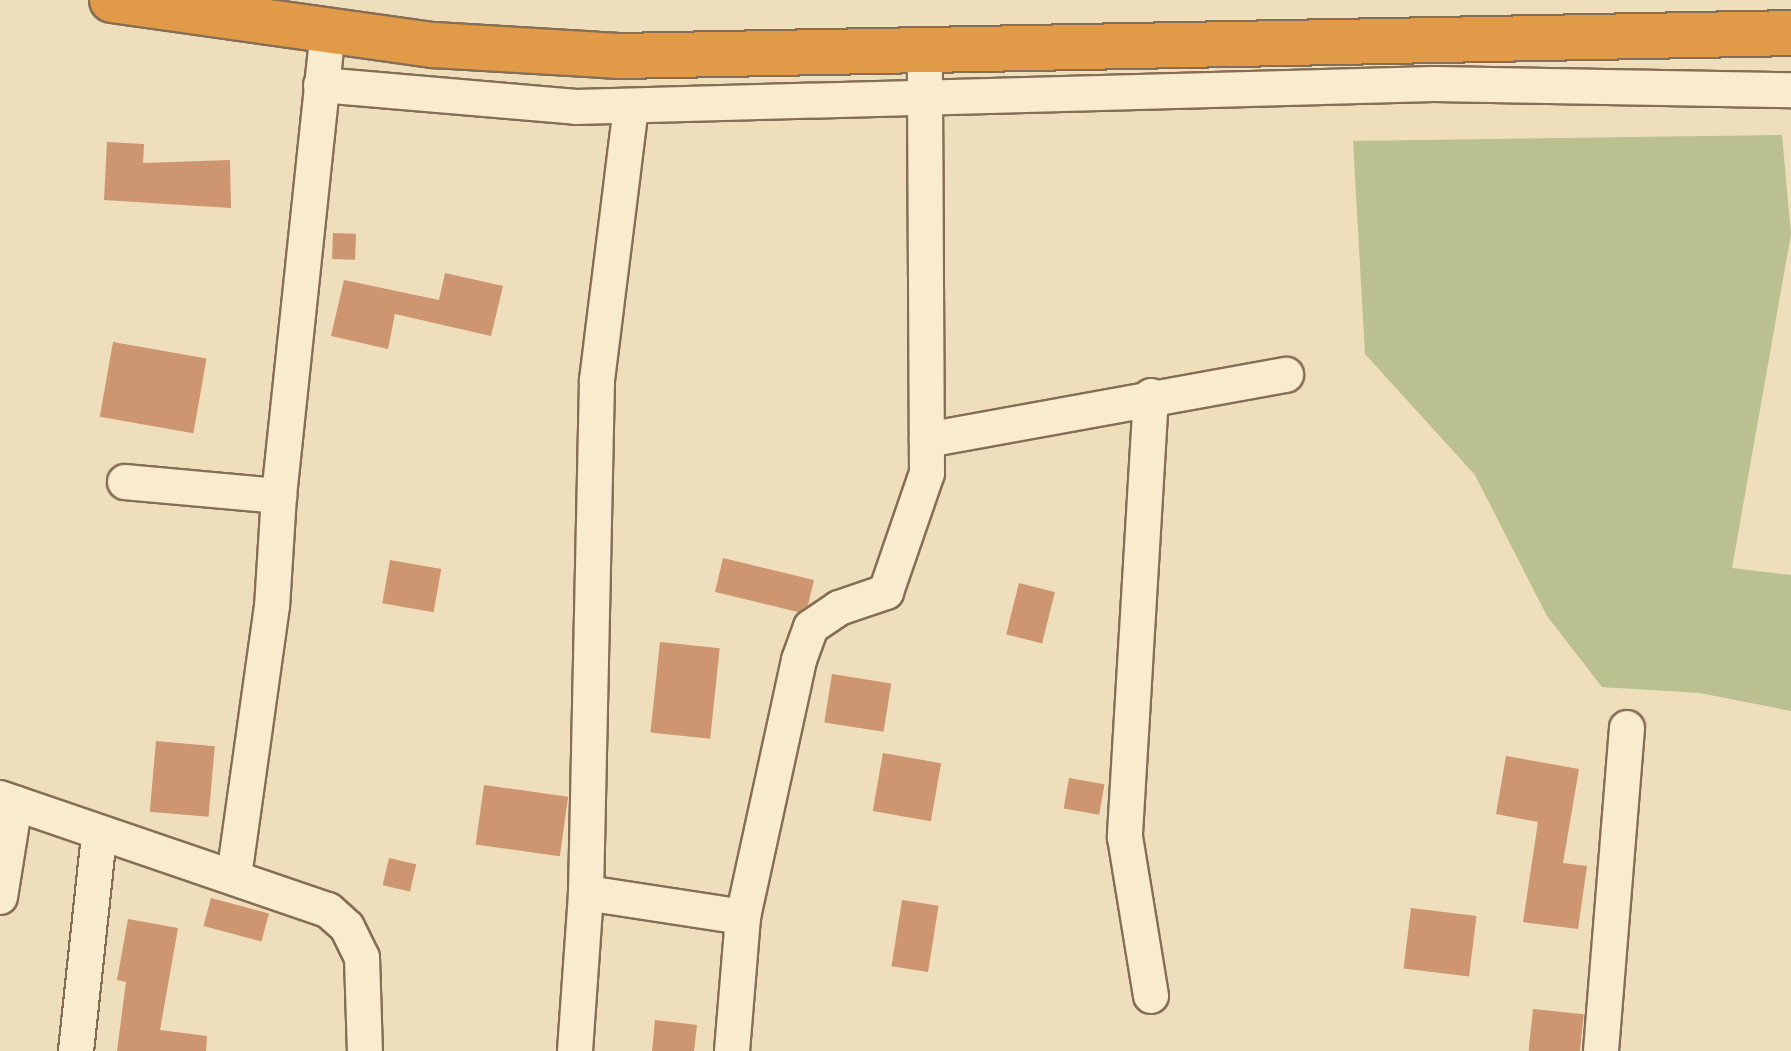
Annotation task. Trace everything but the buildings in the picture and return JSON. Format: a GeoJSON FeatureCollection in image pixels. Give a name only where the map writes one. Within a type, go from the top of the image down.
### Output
{"type":"FeatureCollection","features":[{"type":"Feature","properties":{"kind":"highway"},"geometry":{"type":"LineString","coordinates":[[112,0],[328,32],[604,55],[763,56],[925,49],[1791,33]]}},
{"type":"Feature","properties":{"kind":"street"},"geometry":{"type":"LineString","coordinates":[[234,876],[272,606],[279,496],[328,32]]}},
{"type":"Feature","properties":{"kind":"street"},"geometry":{"type":"LineString","coordinates":[[732,1051],[743,917],[799,660],[811,627],[839,608],[886,592],[917,518],[927,440],[925,49]]}},
{"type":"Feature","properties":{"kind":"street"},"geometry":{"type":"LineString","coordinates":[[762,102],[763,56]]}},
{"type":"Feature","properties":{"kind":"street"},"geometry":{"type":"LineString","coordinates":[[321,85],[631,107],[925,94],[1434,84],[1791,90]]}},
{"type":"Feature","properties":{"kind":"street"},"geometry":{"type":"LineString","coordinates":[[575,1051],[586,893],[597,380],[631,107]]}},
{"type":"Feature","properties":{"kind":"street"},"geometry":{"type":"LineString","coordinates":[[927,440],[1151,396],[1286,375]]}},
{"type":"Feature","properties":{"kind":"street"},"geometry":{"type":"LineString","coordinates":[[1151,396],[1125,837],[1151,996]]}},
{"type":"Feature","properties":{"kind":"street"},"geometry":{"type":"LineString","coordinates":[[125,482],[279,496]]}},
{"type":"Feature","properties":{"kind":"street"},"geometry":{"type":"LineString","coordinates":[[1601,1051],[1627,728]]}},
{"type":"Feature","properties":{"kind":"street"},"geometry":{"type":"LineString","coordinates":[[0,897],[7,800],[99,836],[234,876],[328,910],[347,927],[362,958],[365,1051]]}},
{"type":"Feature","properties":{"kind":"street"},"geometry":{"type":"LineString","coordinates":[[76,1051],[99,836]]}},
{"type":"Feature","properties":{"kind":"street"},"geometry":{"type":"LineString","coordinates":[[586,893],[743,917]]}},
{"type":"Feature","properties":{"kind":"green space"},"geometry":{"type":"Polygon","coordinates":[[[1782,135],[1791,234],[1732,568],[1791,575],[1791,711],[1700,693],[1602,687],[1547,616],[1475,475],[1365,354],[1353,141],[1782,135]]]}}]}
